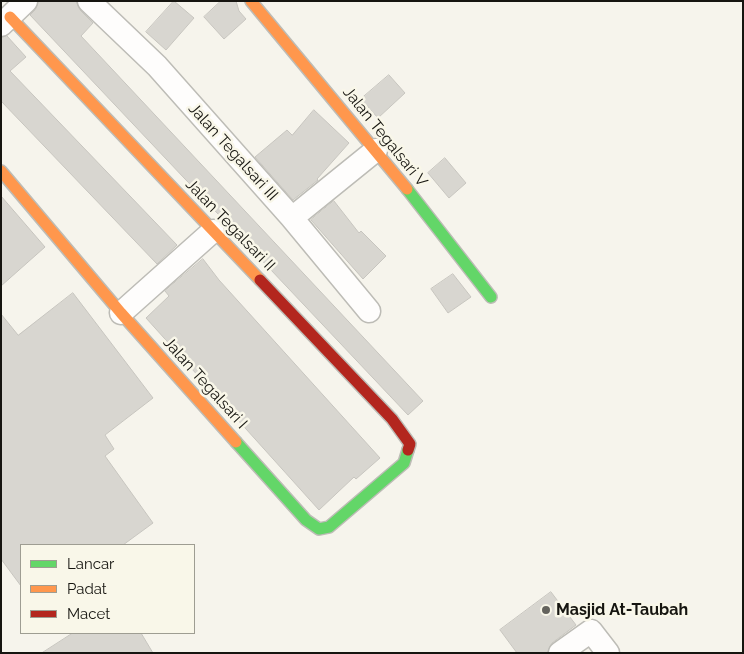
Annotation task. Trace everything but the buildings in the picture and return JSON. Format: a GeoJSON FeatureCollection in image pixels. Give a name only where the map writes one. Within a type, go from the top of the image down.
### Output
{"type":"FeatureCollection","features":[{"type":"Feature","properties":{"kind":"street"},"geometry":{"type":"LineString","coordinates":[[6,21],[26,1]]}},
{"type":"Feature","properties":{"kind":"street","name":"Jalan Tegalsari III"},"geometry":{"type":"LineString","coordinates":[[89,1],[157,66],[292,218],[369,310]]}},
{"type":"Feature","properties":{"kind":"street","name":"Jalan Tegalsari V"},"geometry":{"type":"LineString","coordinates":[[251,1],[376,150],[491,297]]}},
{"type":"Feature","properties":{"kind":"street","name":"Jalan Tegalsari II"},"geometry":{"type":"LineString","coordinates":[[6,21],[213,231],[392,419],[410,444],[404,463]]}},
{"type":"Feature","properties":{"kind":"street"},"geometry":{"type":"LineString","coordinates":[[292,218],[376,150]]}},
{"type":"Feature","properties":{"kind":"street","name":"Jalan Tegalsari I"},"geometry":{"type":"LineString","coordinates":[[1,171],[121,313],[306,520],[319,529],[329,527],[404,463]]}},
{"type":"Feature","properties":{"kind":"street"},"geometry":{"type":"LineString","coordinates":[[121,313],[213,231]]}},
{"type":"Feature","properties":{"kind":"street"},"geometry":{"type":"LineString","coordinates":[[560,653],[591,631],[608,653]]}},
{"type":"Feature","properties":{"kind":"traffic: fast"},"geometry":{"type":"LineString","coordinates":[[407,189],[491,297]]}},
{"type":"Feature","properties":{"kind":"traffic: fast"},"geometry":{"type":"LineString","coordinates":[[236,442],[306,520],[319,529],[329,527],[404,463],[408,450]]}},
{"type":"Feature","properties":{"kind":"traffic: slow"},"geometry":{"type":"LineString","coordinates":[[251,1],[407,189]]}},
{"type":"Feature","properties":{"kind":"traffic: slow"},"geometry":{"type":"LineString","coordinates":[[10,17],[260,280]]}},
{"type":"Feature","properties":{"kind":"traffic: slow"},"geometry":{"type":"LineString","coordinates":[[1,171],[121,313],[236,442]]}},
{"type":"Feature","properties":{"kind":"traffic: jam"},"geometry":{"type":"LineString","coordinates":[[260,280],[392,419],[410,444],[408,450]]}},
{"type":"Feature","properties":{"kind":"place","name":"Masjid At-Taubah"},"geometry":{"type":"Point","coordinates":[546,610]}}]}
